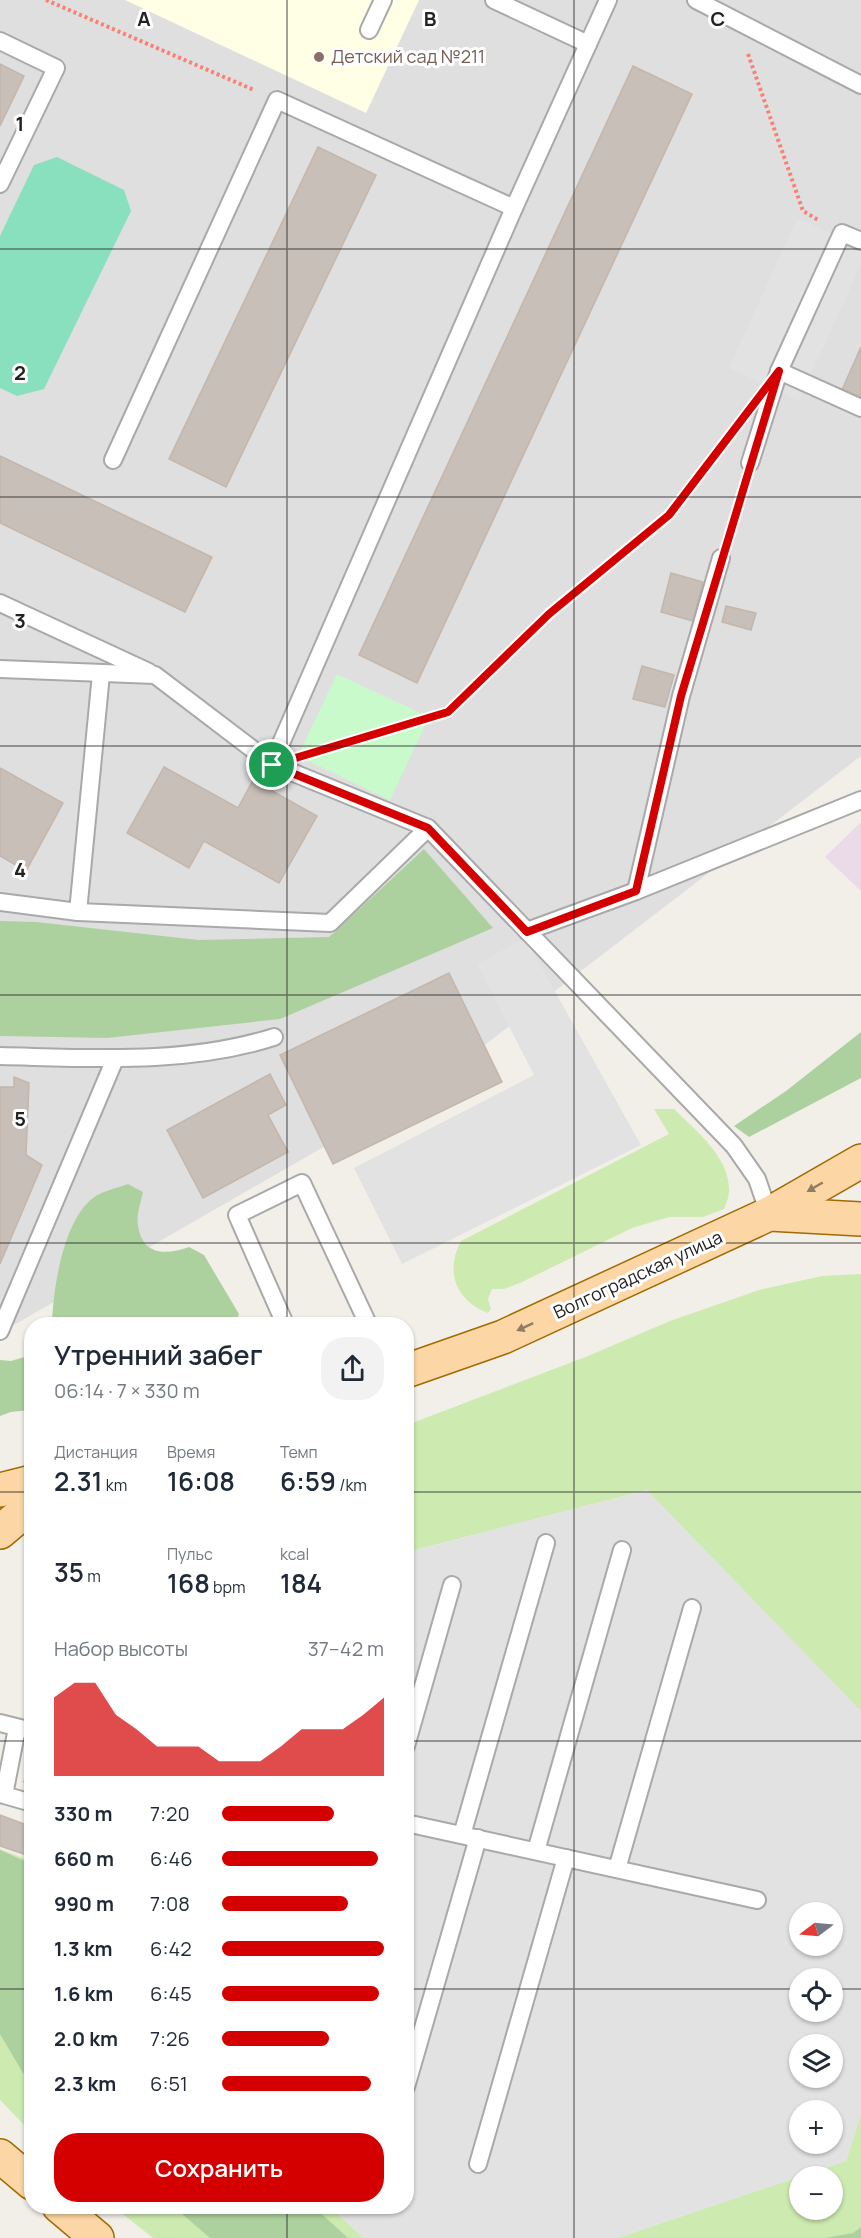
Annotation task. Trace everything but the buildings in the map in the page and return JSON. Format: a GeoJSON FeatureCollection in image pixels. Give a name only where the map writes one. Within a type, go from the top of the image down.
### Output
{"type":"FeatureCollection","features":[{"type":"Feature","properties":{"kind":"main road","name":"Волгоградская улица"},"geometry":{"type":"LineString","coordinates":[[414,1368],[502,1337],[769,1214],[861,1161]]}},
{"type":"Feature","properties":{"kind":"main road"},"geometry":{"type":"LineString","coordinates":[[769,1214],[861,1219]]}},
{"type":"Feature","properties":{"kind":"main road"},"geometry":{"type":"LineString","coordinates":[[0,1490],[24,1484]]}},
{"type":"Feature","properties":{"kind":"main road"},"geometry":{"type":"LineString","coordinates":[[0,1532],[24,1512]]}},
{"type":"Feature","properties":{"kind":"main road"},"geometry":{"type":"LineString","coordinates":[[0,2156],[24,2176]]}},
{"type":"Feature","properties":{"kind":"main road"},"geometry":{"type":"LineString","coordinates":[[68,2214],[97,2238]]}},
{"type":"Feature","properties":{"kind":"lane"},"geometry":{"type":"LineString","coordinates":[[369,30],[383,0]]}},
{"type":"Feature","properties":{"kind":"lane"},"geometry":{"type":"LineString","coordinates":[[494,0],[588,44]]}},
{"type":"Feature","properties":{"kind":"lane"},"geometry":{"type":"LineString","coordinates":[[272,765],[514,208],[608,0]]}},
{"type":"Feature","properties":{"kind":"lane"},"geometry":{"type":"LineString","coordinates":[[696,0],[861,85]]}},
{"type":"Feature","properties":{"kind":"lane"},"geometry":{"type":"LineString","coordinates":[[0,41],[56,68],[0,184]]}},
{"type":"Feature","properties":{"kind":"lane"},"geometry":{"type":"LineString","coordinates":[[113,460],[277,100],[514,208]]}},
{"type":"Feature","properties":{"kind":"lane"},"geometry":{"type":"LineString","coordinates":[[750,464],[779,371],[842,233],[861,242]]}},
{"type":"Feature","properties":{"kind":"lane"},"geometry":{"type":"LineString","coordinates":[[779,371],[861,408]]}},
{"type":"Feature","properties":{"kind":"lane"},"geometry":{"type":"LineString","coordinates":[[636,891],[681,696],[721,558]]}},
{"type":"Feature","properties":{"kind":"lane"},"geometry":{"type":"LineString","coordinates":[[0,603],[155,675],[272,765],[428,828],[734,1146],[757,1179],[769,1214]]}},
{"type":"Feature","properties":{"kind":"lane"},"geometry":{"type":"LineString","coordinates":[[0,669],[155,675]]}},
{"type":"Feature","properties":{"kind":"lane"},"geometry":{"type":"LineString","coordinates":[[78,912],[102,674]]}},
{"type":"Feature","properties":{"kind":"lane"},"geometry":{"type":"LineString","coordinates":[[527,932],[636,891],[861,800]]}},
{"type":"Feature","properties":{"kind":"lane"},"geometry":{"type":"LineString","coordinates":[[0,902],[78,912],[330,923],[428,828]]}},
{"type":"Feature","properties":{"kind":"lane"},"geometry":{"type":"LineString","coordinates":[[0,1056],[115,1059],[200,1054],[274,1037]]}},
{"type":"Feature","properties":{"kind":"lane"},"geometry":{"type":"LineString","coordinates":[[0,1331],[115,1059]]}},
{"type":"Feature","properties":{"kind":"lane"},"geometry":{"type":"LineString","coordinates":[[282,1317],[237,1215],[302,1183],[365,1317]]}},
{"type":"Feature","properties":{"kind":"lane"},"geometry":{"type":"LineString","coordinates":[[414,2056],[546,1543]]}},
{"type":"Feature","properties":{"kind":"lane"},"geometry":{"type":"LineString","coordinates":[[536,1851],[622,1550]]}},
{"type":"Feature","properties":{"kind":"lane"},"geometry":{"type":"LineString","coordinates":[[414,1719],[453,1586]]}},
{"type":"Feature","properties":{"kind":"lane"},"geometry":{"type":"LineString","coordinates":[[617,1869],[692,1608]]}},
{"type":"Feature","properties":{"kind":"lane"},"geometry":{"type":"LineString","coordinates":[[0,1723],[24,1730],[4,1795],[24,1801]]}},
{"type":"Feature","properties":{"kind":"lane"},"geometry":{"type":"LineString","coordinates":[[414,1825],[757,1900]]}},
{"type":"Feature","properties":{"kind":"lane"},"geometry":{"type":"LineString","coordinates":[[478,2164],[566,1858]]}},
{"type":"Feature","properties":{"kind":"path"},"geometry":{"type":"LineString","coordinates":[[46,0],[277,100]]}},
{"type":"Feature","properties":{"kind":"path"},"geometry":{"type":"LineString","coordinates":[[755,31],[747,56],[802,211],[842,233]]}},
{"type":"Feature","properties":{"kind":"path"},"geometry":{"type":"LineString","coordinates":[[272,765],[448,712],[549,614],[669,515],[738,425]]}},
{"type":"Feature","properties":{"kind":"path"},"geometry":{"type":"LineString","coordinates":[[721,558],[750,464]]}},
{"type":"Feature","properties":{"kind":"shaded area"},"geometry":{"type":"Polygon","coordinates":[[[0,0],[861,0],[861,756],[435,1083],[28,1317],[24,1317],[24,1319],[0,1333],[0,0]]]}},
{"type":"Feature","properties":{"kind":"shaded area","name":"Детский сад №211"},"geometry":{"type":"Polygon","coordinates":[[[125,0],[419,0],[366,113],[125,0]]]}},
{"type":"Feature","properties":{"kind":"shaded area"},"geometry":{"type":"Polygon","coordinates":[[[797,218],[861,247],[861,264],[799,401],[729,368],[797,218]]]}},
{"type":"Feature","properties":{"kind":"shaded area"},"geometry":{"type":"Polygon","coordinates":[[[861,822],[861,891],[825,857],[861,822]]]}},
{"type":"Feature","properties":{"kind":"shaded area"},"geometry":{"type":"Polygon","coordinates":[[[525,938],[641,1145],[402,1264],[354,1168],[534,1075],[477,964],[525,938]]]}},
{"type":"Feature","properties":{"kind":"shaded area"},"geometry":{"type":"Polygon","coordinates":[[[647,1490],[861,1711],[861,2114],[846,2161],[831,2166],[789,2166],[789,2180],[617,2238],[364,2238],[338,2214],[414,2214],[414,1550],[647,1490]]]}},
{"type":"Feature","properties":{"kind":"green space"},"geometry":{"type":"Polygon","coordinates":[[[57,157],[124,190],[131,211],[44,389],[17,396],[0,388],[0,236],[34,165],[57,157]]]}},
{"type":"Feature","properties":{"kind":"green space"},"geometry":{"type":"Polygon","coordinates":[[[337,674],[429,717],[390,800],[298,756],[337,674]]]}},
{"type":"Feature","properties":{"kind":"green space"},"geometry":{"type":"Polygon","coordinates":[[[424,849],[493,928],[280,1019],[107,1038],[0,1036],[0,921],[36,922],[199,940],[329,937],[424,849]]]}},
{"type":"Feature","properties":{"kind":"green space"},"geometry":{"type":"Polygon","coordinates":[[[861,1032],[861,1078],[749,1137],[734,1126],[786,1091],[861,1032]]]}},
{"type":"Feature","properties":{"kind":"green space"},"geometry":{"type":"Polygon","coordinates":[[[654,1109],[674,1109],[718,1156],[728,1179],[729,1193],[724,1209],[703,1217],[669,1217],[632,1228],[520,1283],[504,1289],[492,1289],[488,1299],[491,1309],[488,1313],[468,1300],[456,1283],[454,1274],[456,1252],[461,1241],[669,1134],[654,1109]]]}},
{"type":"Feature","properties":{"kind":"green space"},"geometry":{"type":"Polygon","coordinates":[[[128,1184],[143,1192],[138,1221],[144,1243],[156,1251],[164,1252],[189,1247],[204,1255],[239,1314],[238,1317],[53,1317],[62,1256],[74,1222],[93,1198],[128,1184]]]}},
{"type":"Feature","properties":{"kind":"green space"},"geometry":{"type":"Polygon","coordinates":[[[861,1274],[861,1722],[647,1490],[414,1550],[414,1422],[588,1356],[670,1321],[759,1290],[822,1276],[861,1274]]]}},
{"type":"Feature","properties":{"kind":"green space"},"geometry":{"type":"Polygon","coordinates":[[[24,1357],[24,1411],[0,1416],[0,1360],[11,1361],[24,1357]]]}},
{"type":"Feature","properties":{"kind":"green space"},"geometry":{"type":"Polygon","coordinates":[[[0,1849],[24,1858],[24,2125],[0,2100],[0,1849]]]}},
{"type":"Feature","properties":{"kind":"green space"},"geometry":{"type":"Polygon","coordinates":[[[0,1850],[24,1861],[24,2074],[0,2034],[0,1850]]]}},
{"type":"Feature","properties":{"kind":"green space"},"geometry":{"type":"Polygon","coordinates":[[[861,2114],[861,2238],[617,2238],[789,2180],[789,2220],[843,2220],[843,2166],[831,2166],[846,2161],[861,2114]]]}},
{"type":"Feature","properties":{"kind":"green space"},"geometry":{"type":"Polygon","coordinates":[[[123,2214],[338,2214],[364,2238],[153,2238],[123,2214]]]}},
{"type":"Feature","properties":{"kind":"green space"},"geometry":{"type":"Polygon","coordinates":[[[182,2214],[322,2214],[348,2238],[210,2238],[182,2214]]]}},
{"type":"Feature","properties":{"kind":"green space"},"geometry":{"type":"Polygon","coordinates":[[[861,2227],[861,2238],[825,2238],[853,2233],[861,2227]]]}},
{"type":"Feature","properties":{"kind":"place","name":"Детский сад №211"},"geometry":{"type":"Point","coordinates":[319,57]}},
{"type":"Feature","properties":{"kind":"route"},"geometry":{"type":"LineString","coordinates":[[779,371],[681,696],[636,891],[527,932],[428,828],[272,765],[448,712],[549,614],[669,515],[779,371]]}}]}
